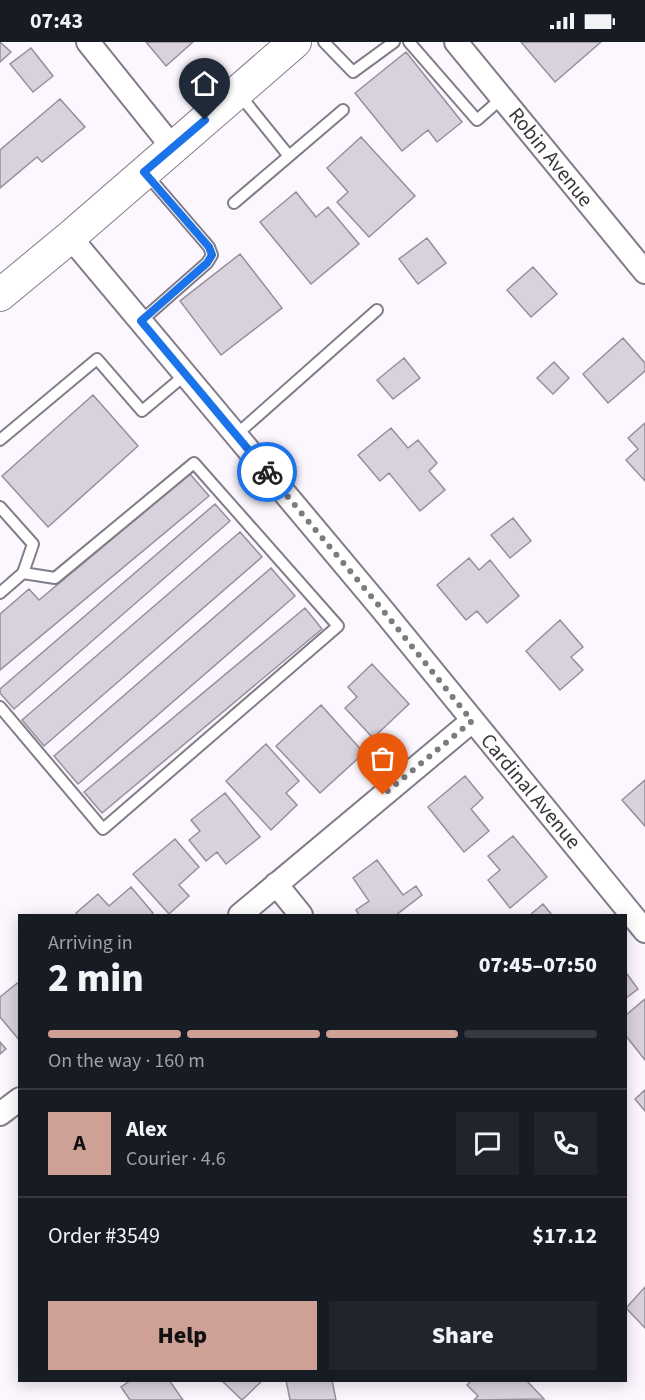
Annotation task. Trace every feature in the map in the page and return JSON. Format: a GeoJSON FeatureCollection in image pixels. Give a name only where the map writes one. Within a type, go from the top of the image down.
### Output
{"type":"FeatureCollection","features":[{"type":"Feature","properties":{"kind":"main road"},"geometry":{"type":"LineString","coordinates":[[0,294],[70,237],[295,42]]}},
{"type":"Feature","properties":{"kind":"street"},"geometry":{"type":"LineString","coordinates":[[88,42],[173,148]]}},
{"type":"Feature","properties":{"kind":"street","name":"Robin Avenue"},"geometry":{"type":"LineString","coordinates":[[456,42],[645,272]]}},
{"type":"Feature","properties":{"kind":"street","name":"Cardinal Avenue"},"geometry":{"type":"LineString","coordinates":[[70,237],[381,608],[645,931]]}},
{"type":"Feature","properties":{"kind":"street"},"geometry":{"type":"LineString","coordinates":[[241,914],[472,721]]}},
{"type":"Feature","properties":{"kind":"street"},"geometry":{"type":"LineString","coordinates":[[276,884],[301,914]]}},
{"type":"Feature","properties":{"kind":"street"},"geometry":{"type":"LineString","coordinates":[[0,1114],[18,1101]]}},
{"type":"Feature","properties":{"kind":"lane"},"geometry":{"type":"LineString","coordinates":[[324,42],[353,72],[394,42]]}},
{"type":"Feature","properties":{"kind":"lane"},"geometry":{"type":"LineString","coordinates":[[409,42],[477,120],[502,98]]}},
{"type":"Feature","properties":{"kind":"lane"},"geometry":{"type":"LineString","coordinates":[[237,92],[289,156]]}},
{"type":"Feature","properties":{"kind":"lane"},"geometry":{"type":"LineString","coordinates":[[234,202],[343,110]]}},
{"type":"Feature","properties":{"kind":"lane"},"geometry":{"type":"LineString","coordinates":[[141,321],[207,263],[212,255],[209,247],[144,172]]}},
{"type":"Feature","properties":{"kind":"lane"},"geometry":{"type":"LineString","coordinates":[[236,435],[377,310]]}},
{"type":"Feature","properties":{"kind":"lane"},"geometry":{"type":"LineString","coordinates":[[0,440],[97,359],[142,411],[185,375]]}},
{"type":"Feature","properties":{"kind":"lane"},"geometry":{"type":"LineString","coordinates":[[0,707],[103,829],[338,626],[194,463],[55,578],[23,573]]}},
{"type":"Feature","properties":{"kind":"lane"},"geometry":{"type":"LineString","coordinates":[[0,507],[33,544],[23,573],[0,593]]}},
{"type":"Feature","properties":{"kind":"building"},"geometry":{"type":"Polygon","coordinates":[[[0,42],[11,52],[0,62],[0,42]]]}},
{"type":"Feature","properties":{"kind":"building"},"geometry":{"type":"Polygon","coordinates":[[[146,42],[193,42],[166,66],[146,42]]]}},
{"type":"Feature","properties":{"kind":"building"},"geometry":{"type":"Polygon","coordinates":[[[521,42],[601,42],[555,82],[521,42]]]}},
{"type":"Feature","properties":{"kind":"building"},"geometry":{"type":"Polygon","coordinates":[[[31,48],[53,76],[33,92],[10,64],[31,48]]]}},
{"type":"Feature","properties":{"kind":"building"},"geometry":{"type":"Polygon","coordinates":[[[406,52],[462,122],[437,142],[428,130],[402,151],[355,93],[406,52]]]}},
{"type":"Feature","properties":{"kind":"building"},"geometry":{"type":"Polygon","coordinates":[[[60,99],[85,127],[42,162],[37,157],[0,188],[0,150],[60,99]]]}},
{"type":"Feature","properties":{"kind":"building"},"geometry":{"type":"Polygon","coordinates":[[[361,137],[415,196],[369,237],[337,202],[348,192],[327,168],[361,137]]]}},
{"type":"Feature","properties":{"kind":"building"},"geometry":{"type":"Polygon","coordinates":[[[296,192],[316,217],[328,207],[359,244],[311,284],[260,222],[296,192]]]}},
{"type":"Feature","properties":{"kind":"building"},"geometry":{"type":"Polygon","coordinates":[[[427,238],[446,263],[418,284],[399,259],[427,238]]]}},
{"type":"Feature","properties":{"kind":"building"},"geometry":{"type":"Polygon","coordinates":[[[240,254],[282,308],[221,355],[180,301],[240,254]]]}},
{"type":"Feature","properties":{"kind":"building"},"geometry":{"type":"Polygon","coordinates":[[[533,267],[557,294],[531,317],[507,290],[533,267]]]}},
{"type":"Feature","properties":{"kind":"building"},"geometry":{"type":"Polygon","coordinates":[[[623,338],[645,363],[645,371],[608,403],[583,374],[623,338]]]}},
{"type":"Feature","properties":{"kind":"building"},"geometry":{"type":"Polygon","coordinates":[[[404,358],[420,378],[393,399],[377,380],[404,358]]]}},
{"type":"Feature","properties":{"kind":"building"},"geometry":{"type":"Polygon","coordinates":[[[554,362],[569,378],[553,394],[537,378],[554,362]]]}},
{"type":"Feature","properties":{"kind":"building"},"geometry":{"type":"Polygon","coordinates":[[[93,395],[138,446],[48,527],[2,476],[93,395]]]}},
{"type":"Feature","properties":{"kind":"building"},"geometry":{"type":"Polygon","coordinates":[[[645,423],[645,481],[626,460],[638,449],[628,438],[645,423]]]}},
{"type":"Feature","properties":{"kind":"building"},"geometry":{"type":"Polygon","coordinates":[[[391,428],[408,448],[418,440],[437,463],[429,471],[445,490],[420,511],[389,473],[380,481],[358,455],[391,428]]]}},
{"type":"Feature","properties":{"kind":"building"},"geometry":{"type":"Polygon","coordinates":[[[190,474],[209,496],[0,670],[0,614],[29,589],[39,600],[190,474]]]}},
{"type":"Feature","properties":{"kind":"building"},"geometry":{"type":"Polygon","coordinates":[[[215,504],[230,521],[14,709],[0,693],[0,689],[215,504]]]}},
{"type":"Feature","properties":{"kind":"building"},"geometry":{"type":"Polygon","coordinates":[[[513,518],[531,541],[510,558],[491,535],[513,518]]]}},
{"type":"Feature","properties":{"kind":"building"},"geometry":{"type":"Polygon","coordinates":[[[240,532],[262,557],[44,746],[22,720],[240,532]]]}},
{"type":"Feature","properties":{"kind":"building"},"geometry":{"type":"Polygon","coordinates":[[[469,558],[479,570],[490,560],[519,596],[487,623],[477,611],[466,620],[437,585],[469,558]]]}},
{"type":"Feature","properties":{"kind":"building"},"geometry":{"type":"Polygon","coordinates":[[[271,568],[295,596],[78,784],[54,756],[271,568]]]}},
{"type":"Feature","properties":{"kind":"building"},"geometry":{"type":"Polygon","coordinates":[[[305,608],[322,629],[102,813],[84,792],[305,608]]]}},
{"type":"Feature","properties":{"kind":"building"},"geometry":{"type":"Polygon","coordinates":[[[560,620],[583,647],[571,657],[583,670],[560,690],[526,651],[560,620]]]}},
{"type":"Feature","properties":{"kind":"building"},"geometry":{"type":"Polygon","coordinates":[[[372,664],[409,704],[373,738],[345,708],[357,697],[348,687],[372,664]]]}},
{"type":"Feature","properties":{"kind":"building"},"geometry":{"type":"Polygon","coordinates":[[[321,705],[364,753],[320,793],[276,746],[321,705]]]}},
{"type":"Feature","properties":{"kind":"building"},"geometry":{"type":"Polygon","coordinates":[[[266,744],[299,781],[286,793],[297,805],[271,830],[226,781],[266,744]]]}},
{"type":"Feature","properties":{"kind":"building"},"geometry":{"type":"Polygon","coordinates":[[[465,776],[483,798],[471,809],[489,831],[464,852],[428,807],[465,776]]]}},
{"type":"Feature","properties":{"kind":"building"},"geometry":{"type":"Polygon","coordinates":[[[645,780],[645,826],[622,800],[645,780]]]}},
{"type":"Feature","properties":{"kind":"building"},"geometry":{"type":"Polygon","coordinates":[[[225,793],[260,837],[226,864],[217,852],[206,861],[189,840],[200,831],[191,820],[225,793]]]}},
{"type":"Feature","properties":{"kind":"building"},"geometry":{"type":"Polygon","coordinates":[[[513,836],[547,877],[510,908],[488,880],[500,870],[488,856],[513,836]]]}},
{"type":"Feature","properties":{"kind":"building"},"geometry":{"type":"Polygon","coordinates":[[[175,839],[199,867],[179,885],[189,896],[169,914],[133,874],[175,839]]]}},
{"type":"Feature","properties":{"kind":"building"},"geometry":{"type":"Polygon","coordinates":[[[377,860],[403,895],[416,886],[422,895],[397,914],[358,914],[356,910],[369,901],[353,878],[377,860]]]}},
{"type":"Feature","properties":{"kind":"building"},"geometry":{"type":"Polygon","coordinates":[[[131,887],[153,913],[76,913],[98,894],[109,906],[131,887]]]}},
{"type":"Feature","properties":{"kind":"building"},"geometry":{"type":"Polygon","coordinates":[[[543,904],[551,914],[531,914],[543,904]]]}},
{"type":"Feature","properties":{"kind":"building"},"geometry":{"type":"Polygon","coordinates":[[[627,974],[638,989],[627,997],[627,974]]]}},
{"type":"Feature","properties":{"kind":"building"},"geometry":{"type":"Polygon","coordinates":[[[18,983],[18,1039],[0,1017],[0,997],[18,983]]]}},
{"type":"Feature","properties":{"kind":"building"},"geometry":{"type":"Polygon","coordinates":[[[645,999],[645,1060],[627,1037],[627,1014],[645,999]]]}},
{"type":"Feature","properties":{"kind":"building"},"geometry":{"type":"Polygon","coordinates":[[[0,1042],[6,1049],[0,1054],[0,1042]]]}},
{"type":"Feature","properties":{"kind":"building"},"geometry":{"type":"Polygon","coordinates":[[[645,1090],[645,1111],[635,1099],[645,1090]]]}},
{"type":"Feature","properties":{"kind":"building"},"geometry":{"type":"Polygon","coordinates":[[[645,1287],[645,1328],[627,1309],[645,1287]]]}},
{"type":"Feature","properties":{"kind":"building"},"geometry":{"type":"Polygon","coordinates":[[[128,1382],[170,1382],[183,1400],[130,1400],[121,1387],[128,1382]]]}},
{"type":"Feature","properties":{"kind":"building"},"geometry":{"type":"Polygon","coordinates":[[[223,1382],[261,1382],[242,1400],[223,1382]]]}},
{"type":"Feature","properties":{"kind":"building"},"geometry":{"type":"Polygon","coordinates":[[[286,1382],[332,1382],[336,1400],[290,1400],[286,1382]]]}},
{"type":"Feature","properties":{"kind":"building"},"geometry":{"type":"Polygon","coordinates":[[[470,1382],[528,1382],[544,1399],[474,1400],[478,1396],[467,1385],[470,1382]]]}},
{"type":"Feature","properties":{"kind":"way so far"},"geometry":{"type":"LineString","coordinates":[[267,472],[472,721],[383,795]]}},
{"type":"Feature","properties":{"kind":"route"},"geometry":{"type":"LineString","coordinates":[[205,120],[144,172],[209,247],[212,255],[207,263],[141,321],[267,472]]}}]}
